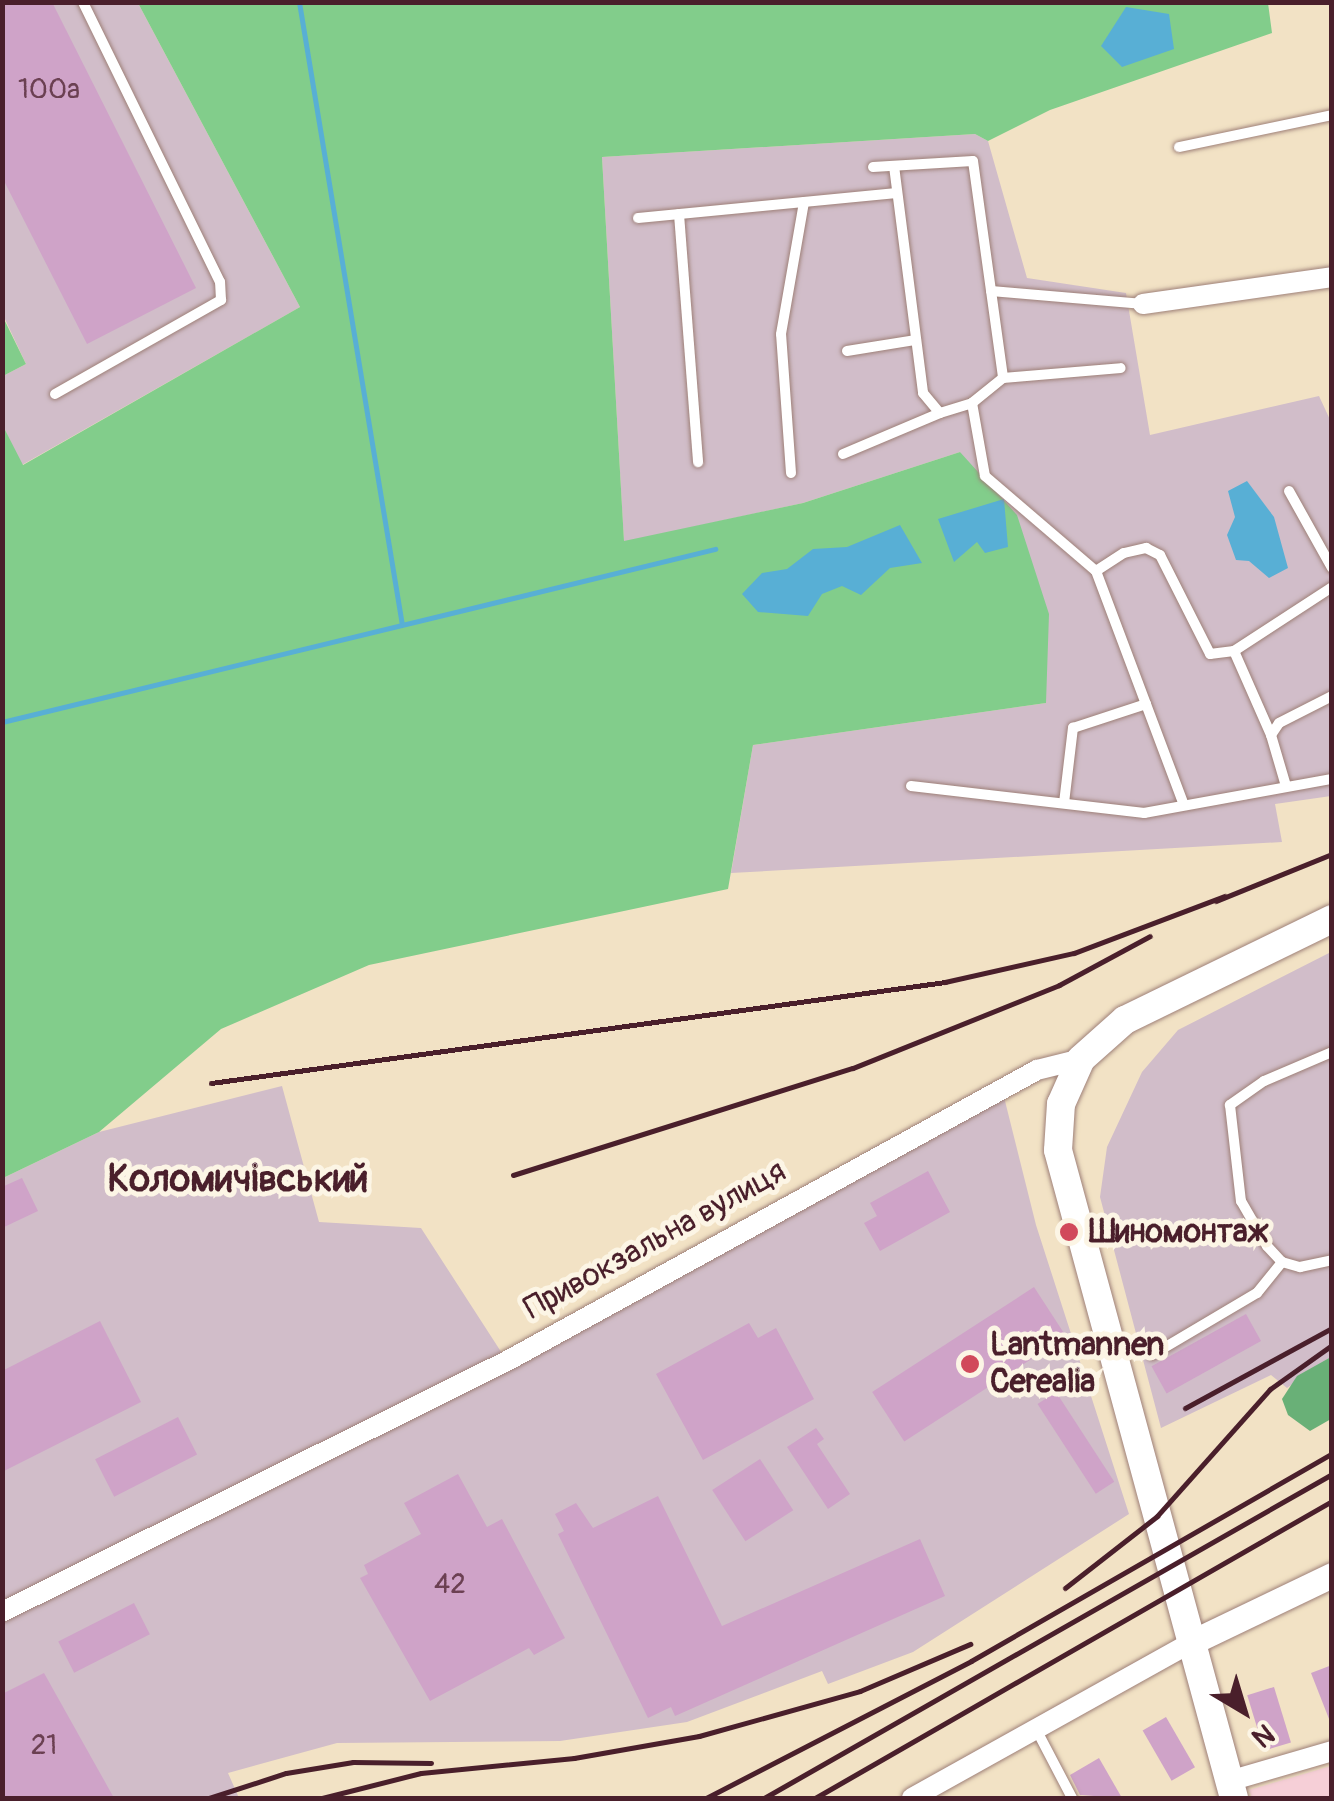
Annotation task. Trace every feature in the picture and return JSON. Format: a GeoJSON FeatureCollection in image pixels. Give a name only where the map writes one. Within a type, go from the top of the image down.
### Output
{"type":"FeatureCollection","features":[{"type":"Feature","properties":{"kind":"main road","name":"Привокзальна вулиця"},"geometry":{"type":"LineString","coordinates":[[1081,1059],[1125,1020],[1332,918]]}},
{"type":"Feature","properties":{"kind":"main road"},"geometry":{"type":"LineString","coordinates":[[1081,1059],[1061,1104],[1058,1150],[1232,1790]]}},
{"type":"Feature","properties":{"kind":"street"},"geometry":{"type":"LineString","coordinates":[[1142,304],[1332,277]]}},
{"type":"Feature","properties":{"kind":"street","name":"Привокзальна вулиця"},"geometry":{"type":"LineString","coordinates":[[2,1612],[507,1361],[1037,1070],[1081,1059]]}},
{"type":"Feature","properties":{"kind":"street"},"geometry":{"type":"LineString","coordinates":[[912,1798],[1190,1643],[1332,1575]]}},
{"type":"Feature","properties":{"kind":"street"},"geometry":{"type":"LineString","coordinates":[[1232,1790],[1332,1751]]}},
{"type":"Feature","properties":{"kind":"lane"},"geometry":{"type":"LineString","coordinates":[[56,394],[221,300],[220,282],[83,2]]}},
{"type":"Feature","properties":{"kind":"lane"},"geometry":{"type":"LineString","coordinates":[[1179,147],[1332,115]]}},
{"type":"Feature","properties":{"kind":"lane"},"geometry":{"type":"LineString","coordinates":[[873,167],[973,160],[1003,378]]}},
{"type":"Feature","properties":{"kind":"lane"},"geometry":{"type":"LineString","coordinates":[[894,166],[922,393],[940,414]]}},
{"type":"Feature","properties":{"kind":"lane"},"geometry":{"type":"LineString","coordinates":[[638,218],[897,193]]}},
{"type":"Feature","properties":{"kind":"lane"},"geometry":{"type":"LineString","coordinates":[[790,473],[782,334],[804,202]]}},
{"type":"Feature","properties":{"kind":"lane"},"geometry":{"type":"LineString","coordinates":[[679,214],[698,462]]}},
{"type":"Feature","properties":{"kind":"lane"},"geometry":{"type":"LineString","coordinates":[[991,291],[1142,304]]}},
{"type":"Feature","properties":{"kind":"lane"},"geometry":{"type":"LineString","coordinates":[[847,352],[916,340]]}},
{"type":"Feature","properties":{"kind":"lane"},"geometry":{"type":"LineString","coordinates":[[843,454],[972,402],[1003,378],[1121,368]]}},
{"type":"Feature","properties":{"kind":"lane"},"geometry":{"type":"LineString","coordinates":[[972,402],[985,476],[1096,571],[1183,802]]}},
{"type":"Feature","properties":{"kind":"lane"},"geometry":{"type":"LineString","coordinates":[[1289,491],[1332,568]]}},
{"type":"Feature","properties":{"kind":"lane"},"geometry":{"type":"LineString","coordinates":[[1096,571],[1124,553],[1146,548],[1160,555],[1210,654],[1234,651],[1332,587]]}},
{"type":"Feature","properties":{"kind":"lane"},"geometry":{"type":"LineString","coordinates":[[1234,651],[1271,735],[1286,786]]}},
{"type":"Feature","properties":{"kind":"lane"},"geometry":{"type":"LineString","coordinates":[[1271,735],[1278,723],[1332,696]]}},
{"type":"Feature","properties":{"kind":"lane"},"geometry":{"type":"LineString","coordinates":[[1064,804],[1073,728],[1146,704]]}},
{"type":"Feature","properties":{"kind":"lane"},"geometry":{"type":"LineString","coordinates":[[911,786],[1144,812],[1183,802],[1332,779]]}},
{"type":"Feature","properties":{"kind":"lane"},"geometry":{"type":"LineString","coordinates":[[1282,1262],[1240,1201],[1230,1105],[1264,1081],[1332,1052]]}},
{"type":"Feature","properties":{"kind":"lane"},"geometry":{"type":"LineString","coordinates":[[1152,1355],[1257,1294],[1282,1262],[1332,1260]]}},
{"type":"Feature","properties":{"kind":"lane"},"geometry":{"type":"LineString","coordinates":[[1036,1729],[1072,1798]]}},
{"type":"Feature","properties":{"kind":"shaded area"},"geometry":{"type":"Polygon","coordinates":[[[2,3],[138,3],[300,307],[22,465],[2,424],[3,376],[26,364],[3,315],[2,3]]]}},
{"type":"Feature","properties":{"kind":"shaded area"},"geometry":{"type":"Polygon","coordinates":[[[975,134],[988,141],[1027,278],[1126,293],[1150,435],[1319,396],[1332,424],[1331,796],[1275,804],[1282,842],[731,873],[753,745],[1046,703],[960,452],[803,503],[624,542],[602,157],[975,134]]]}},
{"type":"Feature","properties":{"kind":"shaded area"},"geometry":{"type":"Polygon","coordinates":[[[1331,952],[1331,1357],[1287,1388],[1271,1375],[1161,1428],[1100,1197],[1107,1147],[1142,1072],[1178,1030],[1331,952]]]}},
{"type":"Feature","properties":{"kind":"shaded area"},"geometry":{"type":"Polygon","coordinates":[[[282,1086],[319,1222],[421,1228],[507,1361],[1002,1089],[1036,1225],[1129,1514],[913,1652],[828,1684],[822,1671],[687,1722],[560,1741],[337,1743],[228,1773],[239,1798],[3,1798],[3,1178],[99,1132],[282,1086]]]}},
{"type":"Feature","properties":{"kind":"shaded area"},"geometry":{"type":"Polygon","coordinates":[[[1331,1766],[1331,1798],[1252,1798],[1249,1790],[1331,1766]]]}},
{"type":"Feature","properties":{"kind":"green space"},"geometry":{"type":"Polygon","coordinates":[[[138,3],[1268,3],[1272,33],[1050,110],[988,141],[975,134],[602,157],[624,541],[803,503],[960,452],[1017,515],[1049,614],[1046,703],[753,745],[728,889],[369,965],[221,1029],[99,1132],[3,1178],[2,424],[23,465],[300,307],[138,3]]]}},
{"type":"Feature","properties":{"kind":"green space"},"geometry":{"type":"Polygon","coordinates":[[[2,315],[26,364],[3,376],[2,376],[2,315]]]}},
{"type":"Feature","properties":{"kind":"green space"},"geometry":{"type":"Polygon","coordinates":[[[1331,1357],[1331,1419],[1310,1431],[1288,1415],[1282,1399],[1297,1376],[1331,1357]]]}},
{"type":"Feature","properties":{"kind":"water"},"geometry":{"type":"Polygon","coordinates":[[[1126,7],[1169,14],[1174,49],[1122,67],[1101,46],[1126,7]]]}},
{"type":"Feature","properties":{"kind":"water"},"geometry":{"type":"Polygon","coordinates":[[[1247,481],[1274,517],[1288,568],[1269,578],[1249,561],[1236,560],[1227,535],[1235,517],[1228,491],[1247,481]]]}},
{"type":"Feature","properties":{"kind":"water"},"geometry":{"type":"Polygon","coordinates":[[[1004,499],[1008,547],[985,553],[977,542],[954,562],[938,519],[1004,499]]]}},
{"type":"Feature","properties":{"kind":"water"},"geometry":{"type":"Polygon","coordinates":[[[900,525],[922,563],[890,568],[861,595],[842,586],[822,594],[808,616],[758,612],[742,594],[762,573],[787,569],[813,549],[847,547],[900,525]]]}},
{"type":"Feature","properties":{"kind":"building"},"geometry":{"type":"Polygon","coordinates":[[[2,2],[52,2],[196,288],[87,344],[2,177],[2,2]]]}},
{"type":"Feature","properties":{"kind":"building"},"geometry":{"type":"Polygon","coordinates":[[[928,1171],[950,1212],[880,1251],[864,1223],[877,1216],[870,1203],[928,1171]]]}},
{"type":"Feature","properties":{"kind":"building"},"geometry":{"type":"Polygon","coordinates":[[[22,1178],[38,1211],[2,1228],[2,1187],[22,1178]]]}},
{"type":"Feature","properties":{"kind":"building","name":"Lantmannen Cerealia"},"geometry":{"type":"Polygon","coordinates":[[[1034,1287],[1066,1336],[904,1442],[872,1392],[1034,1287]]]}},
{"type":"Feature","properties":{"kind":"building"},"geometry":{"type":"Polygon","coordinates":[[[1246,1314],[1261,1341],[1167,1393],[1152,1366],[1246,1314]]]}},
{"type":"Feature","properties":{"kind":"building"},"geometry":{"type":"Polygon","coordinates":[[[100,1321],[141,1402],[2,1472],[2,1371],[100,1321]]]}},
{"type":"Feature","properties":{"kind":"building"},"geometry":{"type":"Polygon","coordinates":[[[749,1323],[758,1338],[776,1328],[814,1399],[703,1460],[656,1374],[749,1323]]]}},
{"type":"Feature","properties":{"kind":"building"},"geometry":{"type":"Polygon","coordinates":[[[1056,1392],[1114,1482],[1096,1494],[1038,1404],[1056,1392]]]}},
{"type":"Feature","properties":{"kind":"building"},"geometry":{"type":"Polygon","coordinates":[[[178,1417],[197,1454],[114,1497],[95,1459],[178,1417]]]}},
{"type":"Feature","properties":{"kind":"building"},"geometry":{"type":"Polygon","coordinates":[[[816,1428],[824,1439],[817,1444],[850,1494],[828,1509],[787,1447],[816,1428]]]}},
{"type":"Feature","properties":{"kind":"building"},"geometry":{"type":"Polygon","coordinates":[[[760,1459],[793,1510],[745,1541],[712,1490],[760,1459]]]}},
{"type":"Feature","properties":{"kind":"building"},"geometry":{"type":"Polygon","coordinates":[[[458,1474],[487,1527],[502,1519],[565,1638],[534,1655],[529,1648],[430,1701],[360,1578],[368,1574],[364,1565],[421,1534],[404,1503],[458,1474]]]}},
{"type":"Feature","properties":{"kind":"building"},"geometry":{"type":"Polygon","coordinates":[[[658,1496],[722,1626],[920,1539],[945,1596],[675,1716],[671,1707],[648,1718],[558,1534],[564,1531],[555,1514],[576,1503],[593,1528],[658,1496]]]}},
{"type":"Feature","properties":{"kind":"building"},"geometry":{"type":"Polygon","coordinates":[[[134,1603],[150,1634],[74,1673],[58,1642],[134,1603]]]}},
{"type":"Feature","properties":{"kind":"building"},"geometry":{"type":"Polygon","coordinates":[[[1332,1665],[1332,1724],[1331,1724],[1311,1673],[1332,1665]]]}},
{"type":"Feature","properties":{"kind":"building"},"geometry":{"type":"Polygon","coordinates":[[[44,1673],[114,1798],[2,1798],[2,1694],[44,1673]]]}},
{"type":"Feature","properties":{"kind":"building"},"geometry":{"type":"Polygon","coordinates":[[[1274,1687],[1291,1742],[1264,1751],[1247,1695],[1274,1687]]]}},
{"type":"Feature","properties":{"kind":"building"},"geometry":{"type":"Polygon","coordinates":[[[1166,1717],[1195,1767],[1172,1781],[1143,1730],[1166,1717]]]}},
{"type":"Feature","properties":{"kind":"building"},"geometry":{"type":"Polygon","coordinates":[[[1099,1758],[1122,1798],[1080,1795],[1070,1775],[1099,1758]]]}},
{"type":"Feature","properties":{"kind":"waterway"},"geometry":{"type":"LineString","coordinates":[[299,2],[402,625]]}},
{"type":"Feature","properties":{"kind":"waterway"},"geometry":{"type":"LineString","coordinates":[[2,722],[715,549]]}},
{"type":"Feature","properties":{"kind":"railway"},"geometry":{"type":"LineString","coordinates":[[1216,901],[1332,854]]}},
{"type":"Feature","properties":{"kind":"railway"},"geometry":{"type":"LineString","coordinates":[[211,1083],[945,982],[1074,953],[1225,896]]}},
{"type":"Feature","properties":{"kind":"railway"},"geometry":{"type":"LineString","coordinates":[[513,1175],[853,1068],[1059,985],[1150,936]]}},
{"type":"Feature","properties":{"kind":"railway"},"geometry":{"type":"LineString","coordinates":[[1185,1408],[1332,1328]]}},
{"type":"Feature","properties":{"kind":"railway"},"geometry":{"type":"LineString","coordinates":[[1065,1588],[1157,1516],[1270,1389],[1332,1345]]}},
{"type":"Feature","properties":{"kind":"railway"},"geometry":{"type":"LineString","coordinates":[[706,1798],[971,1661],[1332,1453]]}},
{"type":"Feature","properties":{"kind":"railway"},"geometry":{"type":"LineString","coordinates":[[764,1798],[1332,1474]]}},
{"type":"Feature","properties":{"kind":"railway"},"geometry":{"type":"LineString","coordinates":[[815,1798],[1332,1501]]}},
{"type":"Feature","properties":{"kind":"railway"},"geometry":{"type":"LineString","coordinates":[[322,1798],[421,1773],[574,1758],[699,1736],[860,1691],[970,1644]]}},
{"type":"Feature","properties":{"kind":"railway"},"geometry":{"type":"LineString","coordinates":[[209,1798],[286,1773],[353,1762],[431,1763]]}},
{"type":"Feature","properties":{"kind":"place","name":"Шиномонтаж"},"geometry":{"type":"Point","coordinates":[1069,1232]}},
{"type":"Feature","properties":{"kind":"place","name":"Lantmannen Cerealia"},"geometry":{"type":"Point","coordinates":[970,1364]}},
{"type":"Feature","properties":{"kind":"district","name":"Коломичівський"},"geometry":{"type":"Point","coordinates":[238,1180]}}]}
